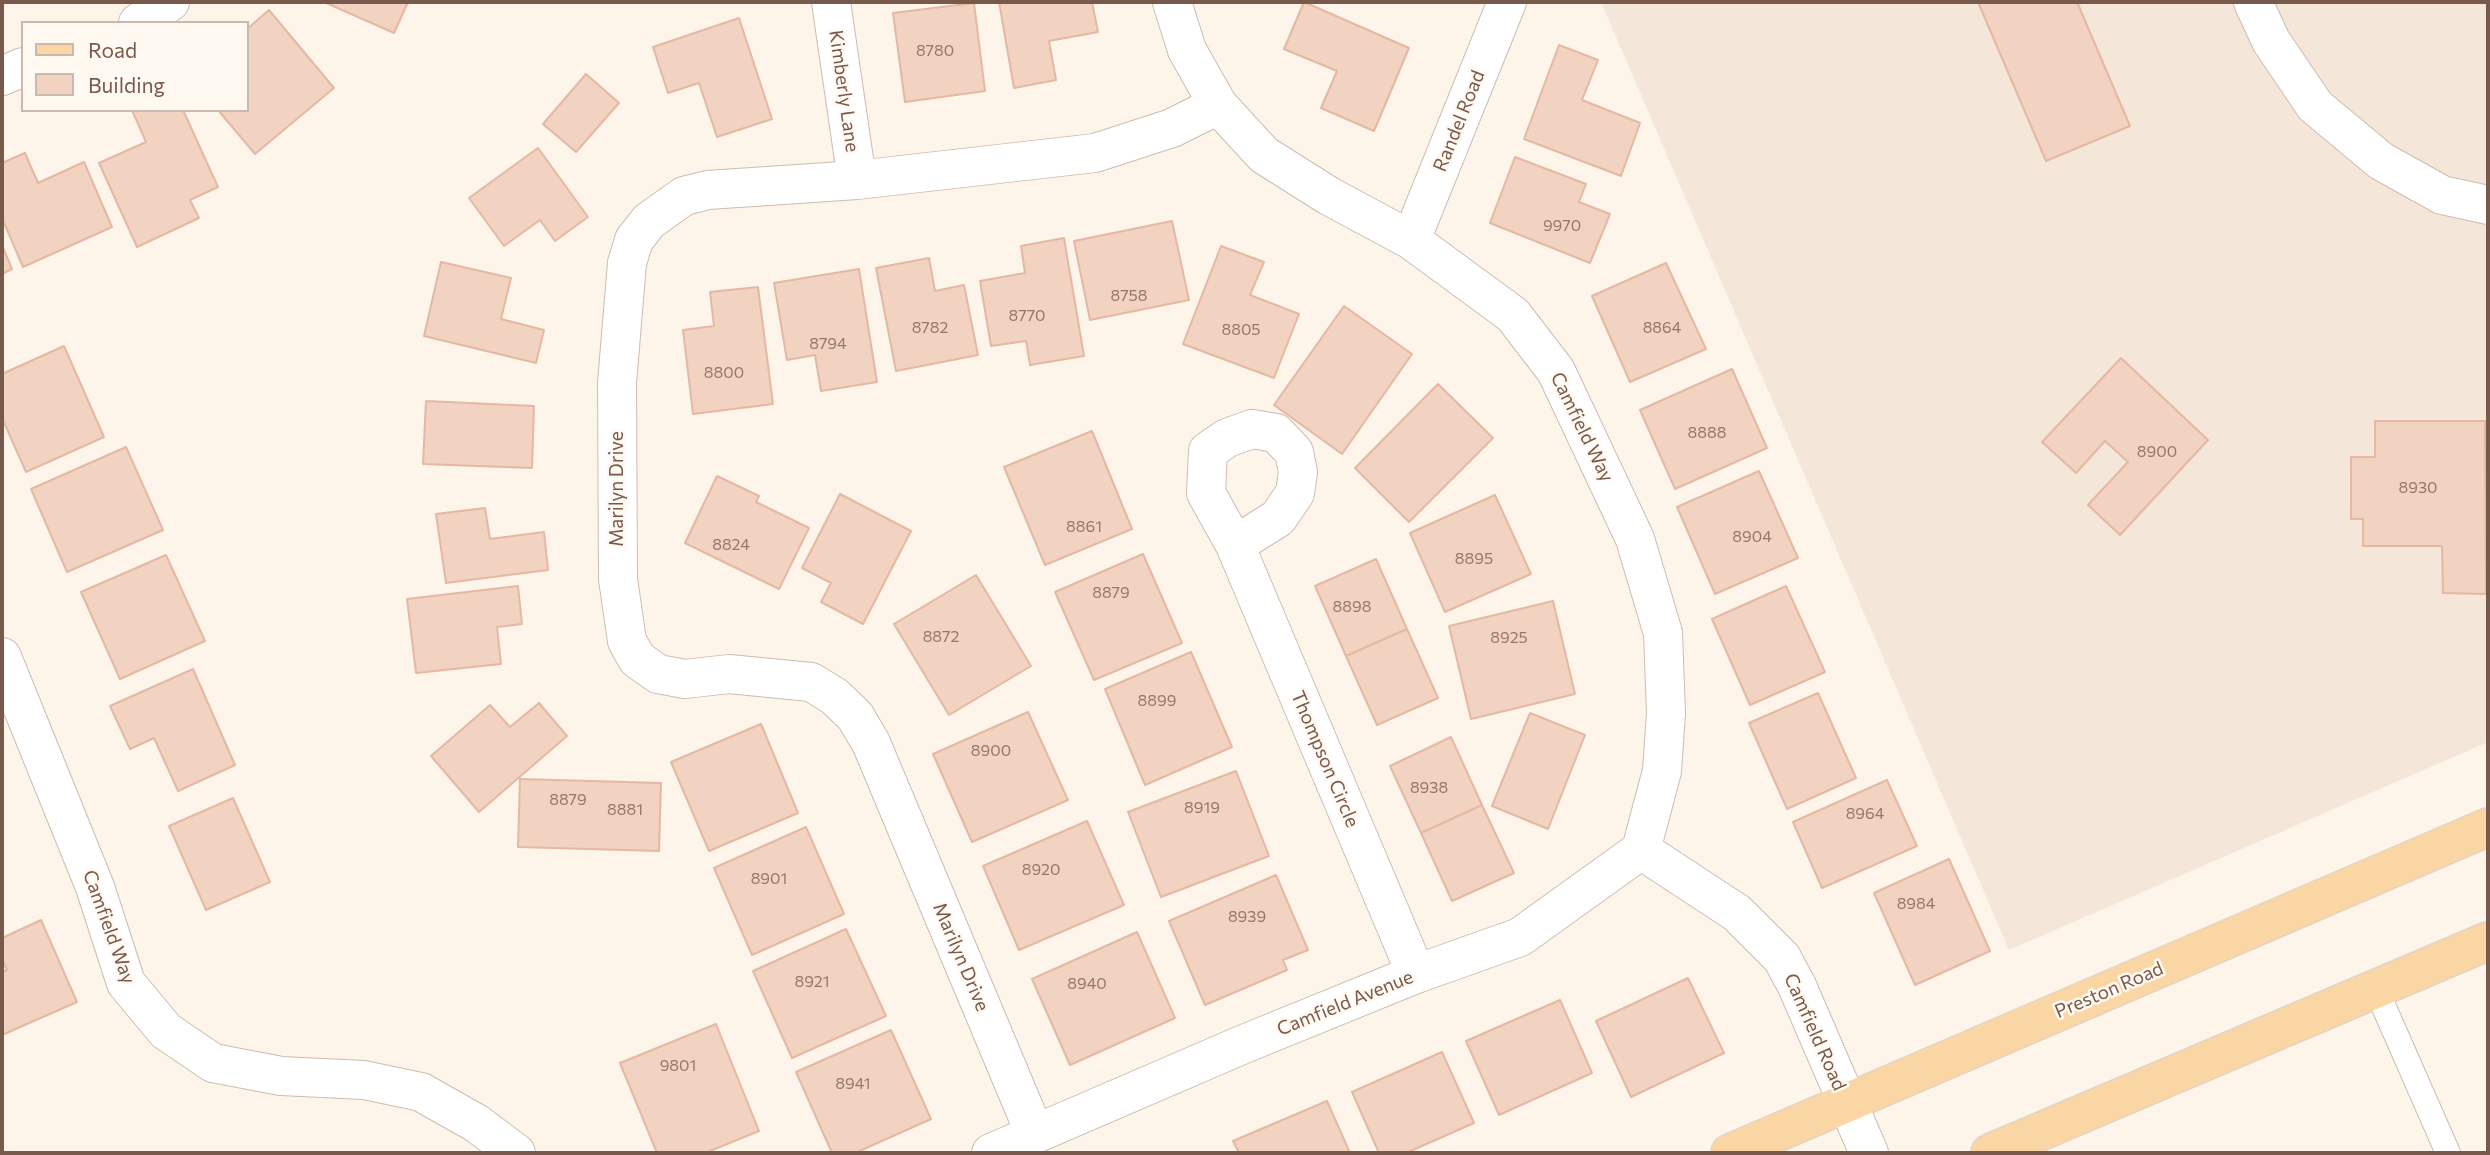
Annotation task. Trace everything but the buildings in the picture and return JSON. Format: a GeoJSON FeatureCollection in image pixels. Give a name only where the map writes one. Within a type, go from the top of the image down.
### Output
{"type":"FeatureCollection","features":[{"type":"Feature","properties":{"kind":"main road","name":"Preston Road"},"geometry":{"type":"LineString","coordinates":[[1730,1153],[2488,827]]}},
{"type":"Feature","properties":{"kind":"main road"},"geometry":{"type":"LineString","coordinates":[[1990,1153],[2488,941]]}},
{"type":"Feature","properties":{"kind":"street"},"geometry":{"type":"LineString","coordinates":[[141,21],[170,2]]}},
{"type":"Feature","properties":{"kind":"street","name":"Kimberly Lane"},"geometry":{"type":"LineString","coordinates":[[831,2],[857,180]]}},
{"type":"Feature","properties":{"kind":"street","name":"Camfield Way"},"geometry":{"type":"LineString","coordinates":[[1172,2],[1187,50],[1218,106],[1264,155],[1329,196],[1411,240],[1513,315],[1556,371],[1635,538],[1663,633],[1666,713],[1662,771],[1641,850]]}},
{"type":"Feature","properties":{"kind":"street","name":"Randel Road"},"geometry":{"type":"LineString","coordinates":[[1411,240],[1507,2]]}},
{"type":"Feature","properties":{"kind":"street"},"geometry":{"type":"LineString","coordinates":[[2253,2],[2271,41],[2315,106],[2381,161],[2442,195],[2488,205]]}},
{"type":"Feature","properties":{"kind":"street"},"geometry":{"type":"LineString","coordinates":[[2,76],[21,68]]}},
{"type":"Feature","properties":{"kind":"street","name":"Marilyn Drive"},"geometry":{"type":"LineString","coordinates":[[1035,1134],[871,743],[855,716],[834,696],[811,682],[729,674],[685,679],[658,674],[637,659],[627,641],[618,579],[617,383],[626,264],[634,240],[649,221],[684,196],[747,186],[857,180],[1095,153],[1172,128],[1218,106]]}},
{"type":"Feature","properties":{"kind":"street","name":"Thompson Circle"},"geometry":{"type":"LineString","coordinates":[[1235,545],[1416,974]]}},
{"type":"Feature","properties":{"kind":"street","name":"Camfield Way"},"geometry":{"type":"LineString","coordinates":[[2,657],[95,887],[125,983],[166,1031],[213,1063],[281,1076],[364,1080],[421,1092],[476,1123],[516,1153]]}},
{"type":"Feature","properties":{"kind":"street","name":"Camfield Avenue"},"geometry":{"type":"LineString","coordinates":[[1035,1134],[1416,974],[1520,937],[1641,850]]}},
{"type":"Feature","properties":{"kind":"street","name":"Camfield Road"},"geometry":{"type":"LineString","coordinates":[[1641,850],[1737,913],[1782,958],[1797,986],[1869,1153]]}},
{"type":"Feature","properties":{"kind":"street"},"geometry":{"type":"LineString","coordinates":[[991,1153],[1035,1134]]}},
{"type":"Feature","properties":{"kind":"lane"},"geometry":{"type":"LineString","coordinates":[[2376,989],[2448,1153]]}},
{"type":"Feature","properties":{"kind":"shaded area"},"geometry":{"type":"Polygon","coordinates":[[[1601,2],[2488,2],[2488,742],[2009,950],[1601,2]]]}}]}
